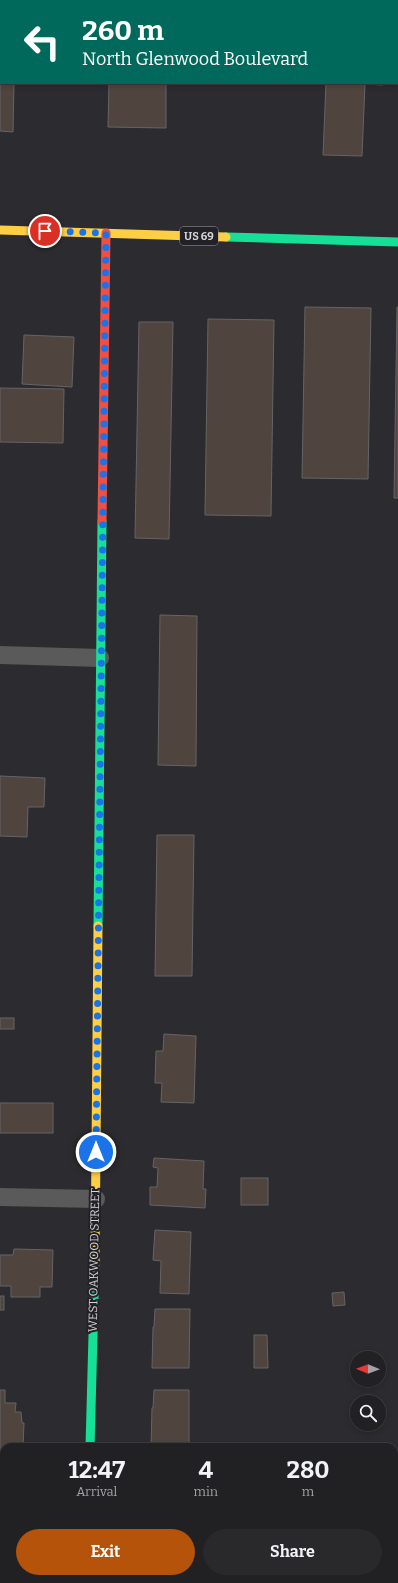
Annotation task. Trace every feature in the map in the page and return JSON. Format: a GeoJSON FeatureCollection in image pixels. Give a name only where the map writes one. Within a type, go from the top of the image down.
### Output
{"type":"FeatureCollection","features":[{"type":"Feature","properties":{"kind":"street","name":"US 69"},"geometry":{"type":"LineString","coordinates":[[0,230],[398,242]]}},
{"type":"Feature","properties":{"kind":"street","name":"WEST OAKWOOD STREET"},"geometry":{"type":"LineString","coordinates":[[90,1443],[96,1199],[100,658],[106,233]]}},
{"type":"Feature","properties":{"kind":"street"},"geometry":{"type":"LineString","coordinates":[[0,655],[100,658]]}},
{"type":"Feature","properties":{"kind":"street"},"geometry":{"type":"LineString","coordinates":[[0,1197],[96,1199]]}},
{"type":"Feature","properties":{"kind":"building"},"geometry":{"type":"Polygon","coordinates":[[[0,84],[14,84],[13,132],[0,131],[0,84]]]}},
{"type":"Feature","properties":{"kind":"building"},"geometry":{"type":"Polygon","coordinates":[[[109,84],[166,84],[166,128],[108,127],[109,84]]]}},
{"type":"Feature","properties":{"kind":"building"},"geometry":{"type":"Polygon","coordinates":[[[326,84],[365,84],[362,156],[323,155],[326,84]]]}},
{"type":"Feature","properties":{"kind":"building"},"geometry":{"type":"Polygon","coordinates":[[[305,307],[371,308],[368,479],[302,478],[305,307]]]}},
{"type":"Feature","properties":{"kind":"building"},"geometry":{"type":"Polygon","coordinates":[[[397,307],[398,498],[394,498],[397,307]]]}},
{"type":"Feature","properties":{"kind":"building"},"geometry":{"type":"Polygon","coordinates":[[[208,319],[274,320],[271,516],[205,515],[208,319]]]}},
{"type":"Feature","properties":{"kind":"building"},"geometry":{"type":"Polygon","coordinates":[[[139,322],[173,322],[169,539],[135,538],[139,322]]]}},
{"type":"Feature","properties":{"kind":"building"},"geometry":{"type":"Polygon","coordinates":[[[24,335],[74,337],[72,387],[22,384],[24,335]]]}},
{"type":"Feature","properties":{"kind":"building"},"geometry":{"type":"Polygon","coordinates":[[[0,388],[64,389],[63,443],[0,442],[0,388]]]}},
{"type":"Feature","properties":{"kind":"building"},"geometry":{"type":"Polygon","coordinates":[[[160,615],[197,616],[196,766],[158,765],[160,615]]]}},
{"type":"Feature","properties":{"kind":"building"},"geometry":{"type":"Polygon","coordinates":[[[0,776],[45,778],[44,807],[28,807],[27,837],[0,836],[0,776]]]}},
{"type":"Feature","properties":{"kind":"building"},"geometry":{"type":"Polygon","coordinates":[[[157,835],[194,835],[192,976],[155,976],[157,835]]]}},
{"type":"Feature","properties":{"kind":"building"},"geometry":{"type":"Polygon","coordinates":[[[0,1018],[14,1018],[14,1029],[0,1029],[0,1018]]]}},
{"type":"Feature","properties":{"kind":"building"},"geometry":{"type":"Polygon","coordinates":[[[164,1034],[196,1036],[194,1103],[161,1102],[162,1083],[155,1083],[156,1051],[163,1051],[164,1034]]]}},
{"type":"Feature","properties":{"kind":"building"},"geometry":{"type":"Polygon","coordinates":[[[0,1103],[53,1103],[53,1133],[0,1133],[0,1103]]]}},
{"type":"Feature","properties":{"kind":"building"},"geometry":{"type":"Polygon","coordinates":[[[154,1158],[204,1161],[203,1189],[206,1189],[205,1208],[150,1205],[150,1187],[157,1187],[158,1168],[153,1167],[154,1158]]]}},
{"type":"Feature","properties":{"kind":"building"},"geometry":{"type":"Polygon","coordinates":[[[241,1178],[268,1178],[268,1205],[241,1205],[241,1178]]]}},
{"type":"Feature","properties":{"kind":"building"},"geometry":{"type":"Polygon","coordinates":[[[155,1230],[191,1232],[189,1294],[160,1293],[161,1261],[153,1260],[155,1230]]]}},
{"type":"Feature","properties":{"kind":"building"},"geometry":{"type":"Polygon","coordinates":[[[14,1249],[53,1250],[52,1287],[40,1287],[40,1297],[11,1297],[11,1286],[0,1286],[0,1255],[13,1255],[14,1249]]]}},
{"type":"Feature","properties":{"kind":"building"},"geometry":{"type":"Polygon","coordinates":[[[344,1292],[345,1305],[333,1306],[332,1293],[344,1292]]]}},
{"type":"Feature","properties":{"kind":"building"},"geometry":{"type":"Polygon","coordinates":[[[0,1296],[4,1296],[4,1310],[0,1310],[0,1296]]]}},
{"type":"Feature","properties":{"kind":"building"},"geometry":{"type":"Polygon","coordinates":[[[155,1309],[190,1309],[189,1368],[152,1368],[155,1309]]]}},
{"type":"Feature","properties":{"kind":"building"},"geometry":{"type":"Polygon","coordinates":[[[254,1335],[267,1335],[268,1368],[254,1368],[254,1335]]]}},
{"type":"Feature","properties":{"kind":"building"},"geometry":{"type":"Polygon","coordinates":[[[0,1390],[5,1390],[5,1403],[16,1403],[15,1412],[21,1412],[22,1423],[24,1423],[23,1443],[0,1443],[0,1390]]]}},
{"type":"Feature","properties":{"kind":"building"},"geometry":{"type":"Polygon","coordinates":[[[154,1390],[189,1390],[189,1443],[151,1443],[154,1390]]]}},
{"type":"Feature","properties":{"kind":"traffic: fast"},"geometry":{"type":"LineString","coordinates":[[226,237],[398,242]]}},
{"type":"Feature","properties":{"kind":"traffic: fast"},"geometry":{"type":"LineString","coordinates":[[98,926],[102,521]]}},
{"type":"Feature","properties":{"kind":"traffic: fast"},"geometry":{"type":"LineString","coordinates":[[90,1443],[95,1261]]}},
{"type":"Feature","properties":{"kind":"traffic: slow"},"geometry":{"type":"LineString","coordinates":[[0,230],[226,237]]}},
{"type":"Feature","properties":{"kind":"traffic: slow"},"geometry":{"type":"LineString","coordinates":[[95,1261],[98,926]]}},
{"type":"Feature","properties":{"kind":"traffic: jam"},"geometry":{"type":"LineString","coordinates":[[102,521],[106,233]]}},
{"type":"Feature","properties":{"kind":"route"},"geometry":{"type":"LineString","coordinates":[[45,231],[106,233],[100,658],[96,1152]]}}]}
